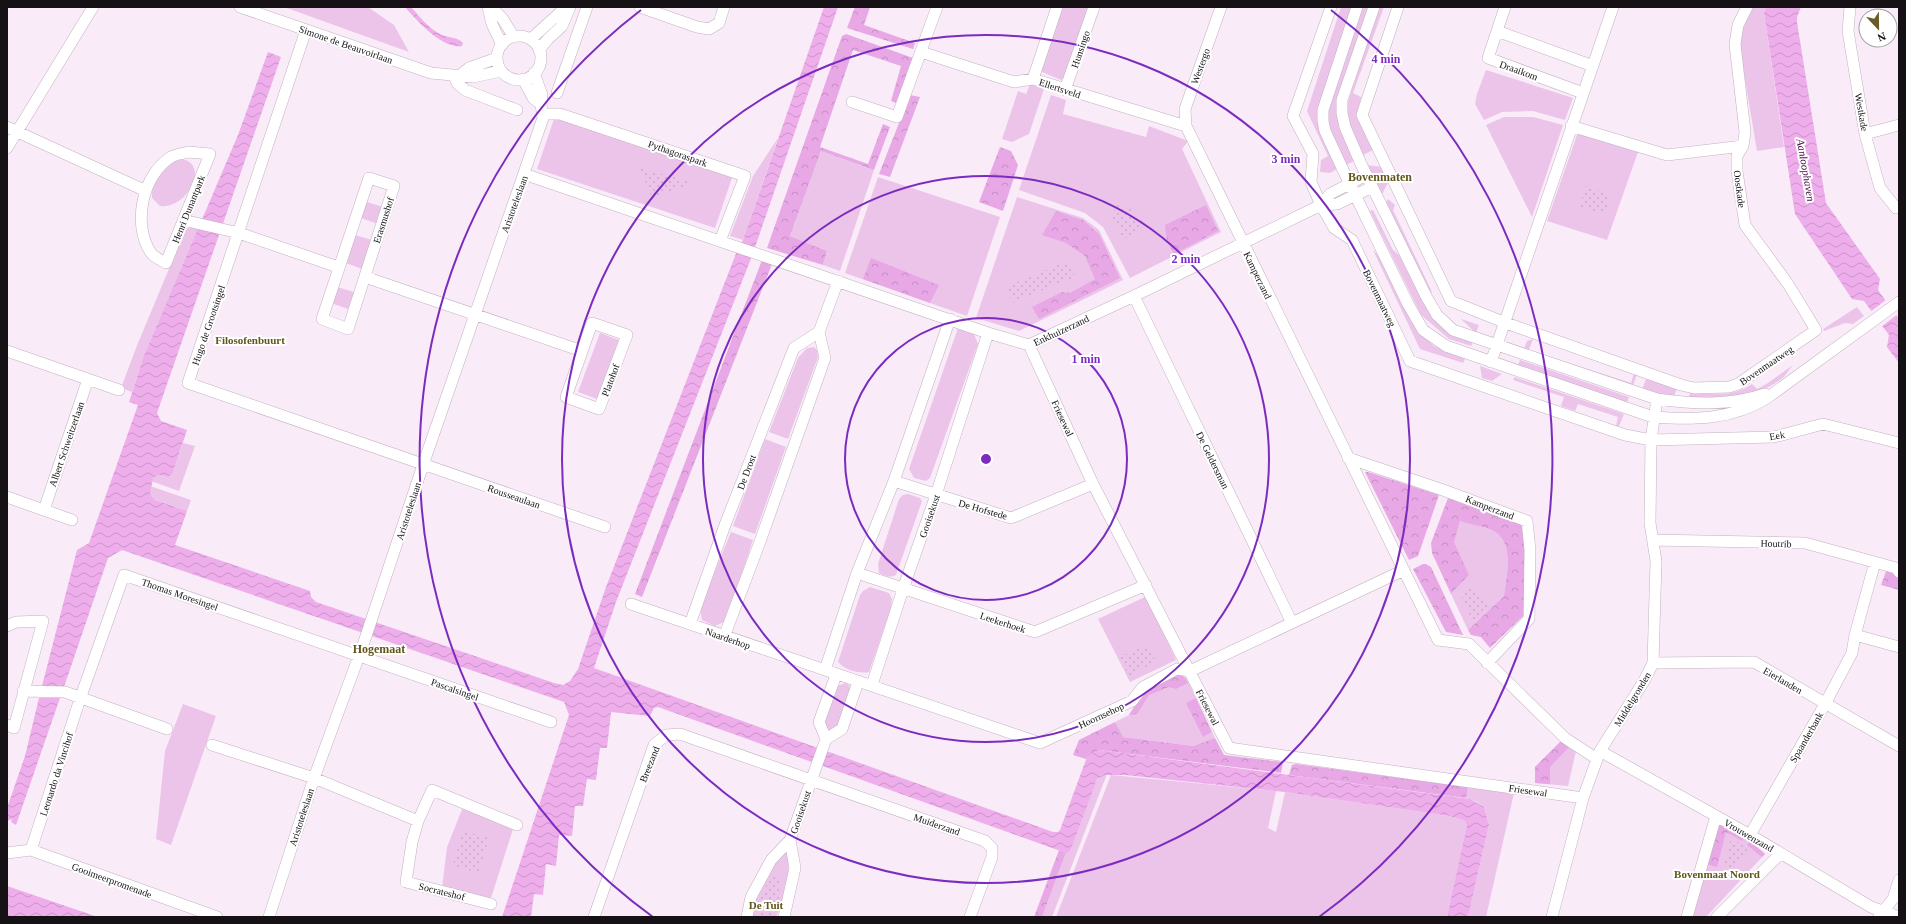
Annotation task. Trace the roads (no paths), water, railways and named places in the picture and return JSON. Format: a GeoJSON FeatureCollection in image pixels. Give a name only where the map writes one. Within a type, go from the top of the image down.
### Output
{"type":"FeatureCollection","features":[{"type":"Feature","properties":{"kind":"street"},"geometry":{"type":"LineString","coordinates":[[7,148],[12,129],[93,7]]}},
{"type":"Feature","properties":{"kind":"street","name":"Simone de Beauvoirlaan"},"geometry":{"type":"LineString","coordinates":[[240,7],[420,70],[473,77],[501,71]]}},
{"type":"Feature","properties":{"kind":"street"},"geometry":{"type":"LineString","coordinates":[[488,7],[492,24],[502,44]]}},
{"type":"Feature","properties":{"kind":"street"},"geometry":{"type":"LineString","coordinates":[[491,7],[502,18],[514,37]]}},
{"type":"Feature","properties":{"kind":"street"},"geometry":{"type":"LineString","coordinates":[[531,39],[566,7]]}},
{"type":"Feature","properties":{"kind":"street"},"geometry":{"type":"LineString","coordinates":[[540,50],[531,39],[522,36],[514,37],[502,44],[497,58],[501,71],[511,78],[523,79],[534,73],[540,62],[540,50],[548,39],[562,26],[570,7]]}},
{"type":"Feature","properties":{"kind":"street"},"geometry":{"type":"LineString","coordinates":[[557,93],[587,7]]}},
{"type":"Feature","properties":{"kind":"street"},"geometry":{"type":"LineString","coordinates":[[640,7],[697,28],[709,29],[719,23],[724,7]]}},
{"type":"Feature","properties":{"kind":"street"},"geometry":{"type":"LineString","coordinates":[[852,102],[897,117],[937,7]]}},
{"type":"Feature","properties":{"kind":"street"},"geometry":{"type":"LineString","coordinates":[[1033,79],[1057,7]]}},
{"type":"Feature","properties":{"kind":"street","name":"Hunsingo"},"geometry":{"type":"LineString","coordinates":[[1065,90],[1094,7]]}},
{"type":"Feature","properties":{"kind":"street","name":"Westergo"},"geometry":{"type":"LineString","coordinates":[[1186,126],[1185,109],[1221,7]]}},
{"type":"Feature","properties":{"kind":"street","name":"Bovenmaatweg"},"geometry":{"type":"LineString","coordinates":[[1330,7],[1293,116],[1313,154],[1312,182],[1321,205],[1334,228],[1352,240],[1410,361],[1625,435],[1651,440]]}},
{"type":"Feature","properties":{"kind":"street","name":"Bovenmaatweg"},"geometry":{"type":"LineString","coordinates":[[1357,7],[1323,110],[1325,131],[1408,304],[1423,330],[1446,346],[1653,417],[1680,419],[1717,417],[1757,404],[1899,302]]}},
{"type":"Feature","properties":{"kind":"street","name":"Bovenmaatweg"},"geometry":{"type":"LineString","coordinates":[[1374,7],[1342,100],[1342,113],[1345,127],[1372,188],[1426,298],[1437,315],[1453,330],[1657,400],[1680,402],[1736,402],[1779,389]]}},
{"type":"Feature","properties":{"kind":"street","name":"Bovenmaatweg"},"geometry":{"type":"LineString","coordinates":[[1398,7],[1362,115],[1451,301],[1506,323],[1694,388],[1729,387],[1738,384],[1816,330]]}},
{"type":"Feature","properties":{"kind":"street"},"geometry":{"type":"LineString","coordinates":[[1505,7],[1497,31],[1593,66]]}},
{"type":"Feature","properties":{"kind":"street"},"geometry":{"type":"LineString","coordinates":[[1491,362],[1506,323],[1571,126],[1613,7]]}},
{"type":"Feature","properties":{"kind":"street","name":"Oostkade"},"geometry":{"type":"LineString","coordinates":[[1747,7],[1738,25],[1735,44],[1746,132],[1743,146],[1737,156],[1737,171],[1745,225],[1788,284],[1816,330]]}},
{"type":"Feature","properties":{"kind":"street","name":"Westkade"},"geometry":{"type":"LineString","coordinates":[[1850,7],[1848,31],[1865,134],[1880,188],[1896,208],[1899,207]]}},
{"type":"Feature","properties":{"kind":"street","name":"Hugo de Grootsingel"},"geometry":{"type":"LineString","coordinates":[[306,30],[188,383],[423,464]]}},
{"type":"Feature","properties":{"kind":"street","name":"Draaikom"},"geometry":{"type":"LineString","coordinates":[[1497,31],[1488,58],[1583,93]]}},
{"type":"Feature","properties":{"kind":"street","name":"Ellertsveld"},"geometry":{"type":"LineString","coordinates":[[921,52],[1014,82],[1033,79],[1186,126]]}},
{"type":"Feature","properties":{"kind":"street"},"geometry":{"type":"LineString","coordinates":[[497,58],[469,68],[457,75],[457,83],[465,90],[517,110]]}},
{"type":"Feature","properties":{"kind":"street","name":"Aristoteleslaan"},"geometry":{"type":"LineString","coordinates":[[269,917],[314,778],[363,645],[423,464],[543,118],[542,95],[534,73]]}},
{"type":"Feature","properties":{"kind":"street"},"geometry":{"type":"LineString","coordinates":[[523,79],[532,98],[542,109]]}},
{"type":"Feature","properties":{"kind":"street","name":"Pythagoraspark"},"geometry":{"type":"LineString","coordinates":[[542,109],[745,176],[720,241]]}},
{"type":"Feature","properties":{"kind":"street"},"geometry":{"type":"LineString","coordinates":[[1865,134],[1899,125]]}},
{"type":"Feature","properties":{"kind":"street"},"geometry":{"type":"LineString","coordinates":[[1186,126],[1242,243]]}},
{"type":"Feature","properties":{"kind":"street"},"geometry":{"type":"LineString","coordinates":[[1571,126],[1667,155],[1743,146]]}},
{"type":"Feature","properties":{"kind":"street"},"geometry":{"type":"LineString","coordinates":[[12,129],[146,191]]}},
{"type":"Feature","properties":{"kind":"street","name":"Henri Dunantpark"},"geometry":{"type":"LineString","coordinates":[[189,152],[210,154],[183,220],[166,264],[152,254],[143,235],[141,216],[146,191],[153,175],[172,156],[189,152]]}},
{"type":"Feature","properties":{"kind":"street"},"geometry":{"type":"LineString","coordinates":[[524,174],[720,241]]}},
{"type":"Feature","properties":{"kind":"street","name":"Enkhuizerzand"},"geometry":{"type":"LineString","coordinates":[[1321,205],[1330,194],[1366,175]]}},
{"type":"Feature","properties":{"kind":"street","name":"Erasmushof"},"geometry":{"type":"LineString","coordinates":[[369,178],[394,186],[348,329],[322,319],[338,267],[369,178]]}},
{"type":"Feature","properties":{"kind":"street","name":"Enkhuizerzand"},"geometry":{"type":"LineString","coordinates":[[720,241],[988,333],[1029,345],[1134,296],[1321,205],[1338,204],[1372,188]]}},
{"type":"Feature","properties":{"kind":"street"},"geometry":{"type":"LineString","coordinates":[[183,220],[197,224],[224,228],[338,267]]}},
{"type":"Feature","properties":{"kind":"street","name":"Kamperzand"},"geometry":{"type":"LineString","coordinates":[[1242,243],[1438,640],[1469,644],[1565,738],[1598,755]]}},
{"type":"Feature","properties":{"kind":"street"},"geometry":{"type":"LineString","coordinates":[[366,276],[582,351]]}},
{"type":"Feature","properties":{"kind":"street"},"geometry":{"type":"LineString","coordinates":[[724,637],[764,532],[825,358],[819,332],[838,281]]}},
{"type":"Feature","properties":{"kind":"street","name":"De Geldersman"},"geometry":{"type":"LineString","coordinates":[[1134,296],[1292,623]]}},
{"type":"Feature","properties":{"kind":"street"},"geometry":{"type":"LineString","coordinates":[[872,685],[858,682],[825,670],[857,573],[894,481],[950,319]]}},
{"type":"Feature","properties":{"kind":"street","name":"Platohof"},"geometry":{"type":"LineString","coordinates":[[592,323],[627,335],[599,409],[566,397],[582,351],[592,323]]}},
{"type":"Feature","properties":{"kind":"street","name":"De Drost"},"geometry":{"type":"LineString","coordinates":[[690,624],[725,525],[794,348],[819,332]]}},
{"type":"Feature","properties":{"kind":"street","name":"Gooisekust"},"geometry":{"type":"LineString","coordinates":[[872,685],[903,589],[936,495],[988,333]]}},
{"type":"Feature","properties":{"kind":"street","name":"Friesewal"},"geometry":{"type":"LineString","coordinates":[[1029,345],[1093,484],[1229,748],[1583,798]]}},
{"type":"Feature","properties":{"kind":"street"},"geometry":{"type":"LineString","coordinates":[[7,351],[119,390]]}},
{"type":"Feature","properties":{"kind":"street","name":"Albert Schweitzerlaan"},"geometry":{"type":"LineString","coordinates":[[44,510],[88,379]]}},
{"type":"Feature","properties":{"kind":"street","name":"Middelgronden"},"geometry":{"type":"LineString","coordinates":[[1552,917],[1583,798],[1598,755],[1644,681],[1653,663],[1656,561],[1650,523],[1651,440],[1653,417],[1657,400]]}},
{"type":"Feature","properties":{"kind":"street","name":"Eek"},"geometry":{"type":"LineString","coordinates":[[1651,440],[1774,437],[1823,424],[1899,443]]}},
{"type":"Feature","properties":{"kind":"street","name":"Kamperzand"},"geometry":{"type":"LineString","coordinates":[[1348,458],[1443,490],[1527,521],[1530,550],[1529,619],[1487,663]]}},
{"type":"Feature","properties":{"kind":"street","name":"Rousseaulaan"},"geometry":{"type":"LineString","coordinates":[[423,464],[605,527]]}},
{"type":"Feature","properties":{"kind":"street","name":"De Hofstede"},"geometry":{"type":"LineString","coordinates":[[894,481],[1011,518],[1093,484]]}},
{"type":"Feature","properties":{"kind":"street"},"geometry":{"type":"LineString","coordinates":[[7,497],[72,520]]}},
{"type":"Feature","properties":{"kind":"street","name":"Houtrib"},"geometry":{"type":"LineString","coordinates":[[1653,540],[1805,543],[1875,562],[1897,570]]}},
{"type":"Feature","properties":{"kind":"street","name":"Spaanderbank"},"geometry":{"type":"LineString","coordinates":[[1750,835],[1825,704],[1852,653],[1855,635],[1875,562]]}},
{"type":"Feature","properties":{"kind":"street","name":"Hoornsehop"},"geometry":{"type":"LineString","coordinates":[[872,685],[1040,743],[1132,701],[1143,686],[1177,669],[1190,672],[1404,570]]}},
{"type":"Feature","properties":{"kind":"street","name":"Leekerhoek"},"geometry":{"type":"LineString","coordinates":[[857,573],[1035,632],[1146,585]]}},
{"type":"Feature","properties":{"kind":"street","name":"Thomas Moresingel"},"geometry":{"type":"LineString","coordinates":[[80,699],[124,575],[359,656]]}},
{"type":"Feature","properties":{"kind":"street","name":"Naarderhop"},"geometry":{"type":"LineString","coordinates":[[632,604],[724,637],[825,670]]}},
{"type":"Feature","properties":{"kind":"street"},"geometry":{"type":"LineString","coordinates":[[7,626],[16,622],[43,621],[14,728],[7,725]]}},
{"type":"Feature","properties":{"kind":"street"},"geometry":{"type":"LineString","coordinates":[[1855,635],[1899,647]]}},
{"type":"Feature","properties":{"kind":"street","name":"Pascalsingel"},"geometry":{"type":"LineString","coordinates":[[359,656],[551,722]]}},
{"type":"Feature","properties":{"kind":"street","name":"Eierlanden"},"geometry":{"type":"LineString","coordinates":[[1653,663],[1754,662],[1899,746]]}},
{"type":"Feature","properties":{"kind":"street"},"geometry":{"type":"LineString","coordinates":[[836,674],[819,722],[825,742],[842,729],[858,682]]}},
{"type":"Feature","properties":{"kind":"street"},"geometry":{"type":"LineString","coordinates":[[23,691],[65,692],[80,699],[167,729]]}},
{"type":"Feature","properties":{"kind":"street","name":"Leonardo da Vincihof"},"geometry":{"type":"LineString","coordinates":[[31,850],[80,699]]}},
{"type":"Feature","properties":{"kind":"street","name":"Breezand"},"geometry":{"type":"LineString","coordinates":[[594,917],[654,745],[666,735],[680,734],[811,780]]}},
{"type":"Feature","properties":{"kind":"street","name":"Gooisekust"},"geometry":{"type":"LineString","coordinates":[[747,917],[751,897],[771,860],[790,840],[825,742]]}},
{"type":"Feature","properties":{"kind":"street"},"geometry":{"type":"LineString","coordinates":[[212,745],[314,778],[418,821]]}},
{"type":"Feature","properties":{"kind":"street","name":"Vrouwenzand"},"geometry":{"type":"LineString","coordinates":[[1598,755],[1750,835],[1881,914],[1899,917]]}},
{"type":"Feature","properties":{"kind":"street","name":"Muiderzand"},"geometry":{"type":"LineString","coordinates":[[811,780],[985,840],[992,848],[992,857],[970,917]]}},
{"type":"Feature","properties":{"kind":"street","name":"Socrateshof"},"geometry":{"type":"LineString","coordinates":[[491,904],[406,882],[412,842],[418,821],[432,790],[517,825]]}},
{"type":"Feature","properties":{"kind":"street"},"geometry":{"type":"LineString","coordinates":[[1687,917],[1716,816]]}},
{"type":"Feature","properties":{"kind":"street","name":"Gooisekust"},"geometry":{"type":"LineString","coordinates":[[784,917],[796,868],[790,840]]}},
{"type":"Feature","properties":{"kind":"street","name":"Gooimeerpromenade"},"geometry":{"type":"LineString","coordinates":[[7,853],[31,850],[217,917]]}},
{"type":"Feature","properties":{"kind":"street"},"geometry":{"type":"LineString","coordinates":[[1717,917],[1780,854]]}},
{"type":"Feature","properties":{"kind":"street"},"geometry":{"type":"LineString","coordinates":[[1881,914],[1892,900],[1899,880]]}},
{"type":"Feature","properties":{"kind":"water"},"geometry":{"type":"Polygon","coordinates":[[[405,7],[411,7],[433,30],[442,35],[461,41],[463,43],[462,46],[454,46],[438,39],[430,33],[405,7]]]}},
{"type":"Feature","properties":{"kind":"water"},"geometry":{"type":"Polygon","coordinates":[[[824,7],[838,7],[752,256],[616,602],[594,668],[1053,832],[1058,832],[1060,830],[1087,757],[1099,750],[1470,799],[1484,807],[1489,825],[1468,917],[1447,917],[1467,826],[1465,821],[1450,816],[1285,792],[1125,775],[1105,775],[1097,779],[1071,849],[1066,853],[658,707],[654,708],[650,716],[611,712],[607,748],[600,748],[596,780],[587,779],[583,806],[575,806],[572,836],[559,835],[556,866],[546,864],[543,895],[534,894],[531,917],[502,917],[569,715],[564,702],[122,550],[108,558],[64,687],[42,686],[77,550],[89,543],[138,405],[129,402],[143,358],[238,135],[268,52],[281,57],[157,413],[161,421],[187,430],[172,475],[168,477],[159,475],[153,478],[150,494],[155,500],[187,511],[175,545],[310,591],[311,597],[316,602],[554,683],[563,685],[570,681],[578,669],[606,587],[737,251],[743,240],[824,7]]]}},
{"type":"Feature","properties":{"kind":"water","name":"Aanloophaven"},"geometry":{"type":"Polygon","coordinates":[[[1766,7],[1801,7],[1797,17],[1797,22],[1826,203],[1880,279],[1878,290],[1899,319],[1899,363],[1887,347],[1889,335],[1864,301],[1852,299],[1795,214],[1764,13],[1766,7]]]}},
{"type":"Feature","properties":{"kind":"water"},"geometry":{"type":"Polygon","coordinates":[[[39,698],[60,698],[16,825],[11,822],[12,819],[7,821],[7,808],[25,756],[39,698]]]}},
{"type":"Feature","properties":{"kind":"water"},"geometry":{"type":"Polygon","coordinates":[[[7,886],[98,917],[7,917],[7,886]]]}},
{"type":"Feature","properties":{"kind":"district","name":"Bovenmaten"},"geometry":{"type":"Point","coordinates":[1380,177]}},
{"type":"Feature","properties":{"kind":"district","name":"Filosofenbuurt"},"geometry":{"type":"Point","coordinates":[250,340]}},
{"type":"Feature","properties":{"kind":"district","name":"Hogemaat"},"geometry":{"type":"Point","coordinates":[379,649]}},
{"type":"Feature","properties":{"kind":"district","name":"Bovenmaat Noord"},"geometry":{"type":"Point","coordinates":[1717,874]}},
{"type":"Feature","properties":{"kind":"district","name":"De Tuit"},"geometry":{"type":"Point","coordinates":[766,905]}}]}
